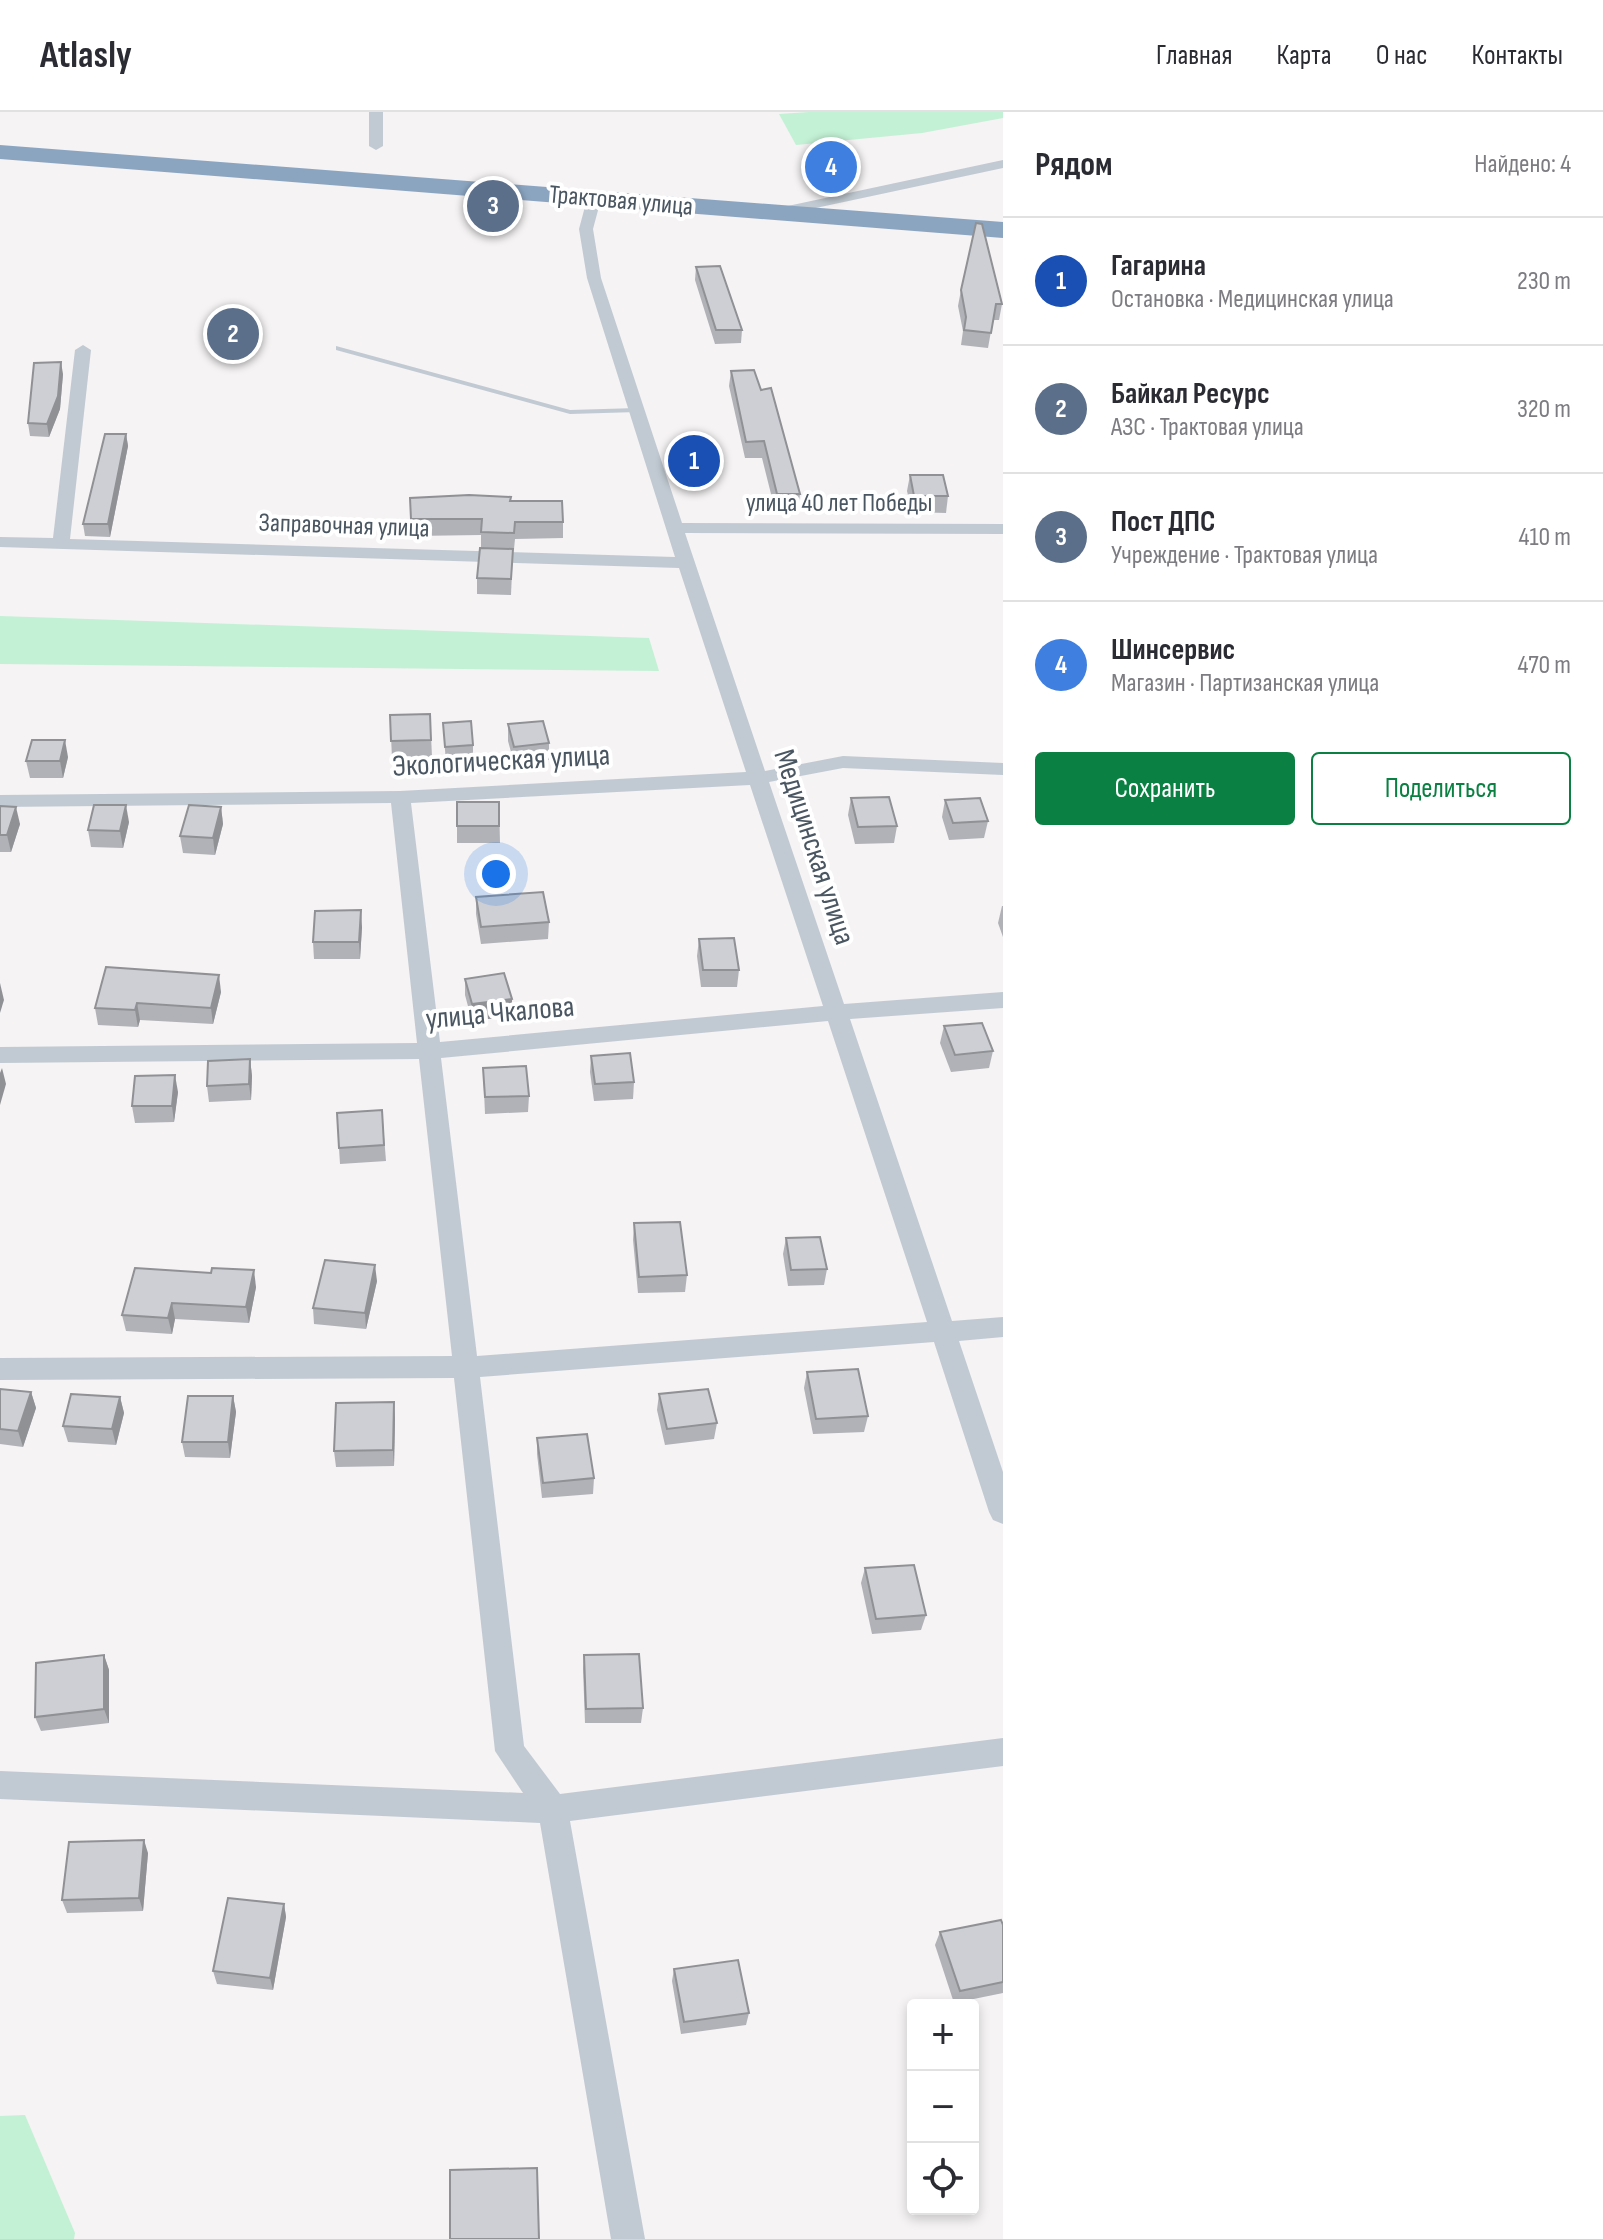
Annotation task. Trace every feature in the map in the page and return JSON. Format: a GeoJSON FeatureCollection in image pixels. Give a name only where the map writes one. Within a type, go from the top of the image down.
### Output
{"type":"FeatureCollection","features":[{"type":"Feature","properties":{"kind":"highway","name":"Трактовая улица"},"geometry":{"type":"LineString","coordinates":[[0,152],[1003,230]]}},
{"type":"Feature","properties":{"kind":"street"},"geometry":{"type":"LineString","coordinates":[[376,112],[376,146]]}},
{"type":"Feature","properties":{"kind":"street"},"geometry":{"type":"LineString","coordinates":[[783,211],[1003,164]]}},
{"type":"Feature","properties":{"kind":"street","name":"Медицинская улица"},"geometry":{"type":"LineString","coordinates":[[594,199],[586,229],[594,278],[1003,1512]]}},
{"type":"Feature","properties":{"kind":"street"},"geometry":{"type":"LineString","coordinates":[[61,543],[83,350]]}},
{"type":"Feature","properties":{"kind":"street","name":"улица 40 лет Победы"},"geometry":{"type":"LineString","coordinates":[[675,528],[1003,529]]}},
{"type":"Feature","properties":{"kind":"street","name":"Заправочная улица"},"geometry":{"type":"LineString","coordinates":[[0,542],[686,563]]}},
{"type":"Feature","properties":{"kind":"street","name":"Экологическая улица"},"geometry":{"type":"LineString","coordinates":[[0,801],[400,797],[759,778],[843,762],[1003,769]]}},
{"type":"Feature","properties":{"kind":"street"},"geometry":{"type":"LineString","coordinates":[[400,797],[510,1751],[553,1809],[628,2239]]}},
{"type":"Feature","properties":{"kind":"street","name":"улица Чкалова"},"geometry":{"type":"LineString","coordinates":[[0,1055],[429,1051],[837,1012],[1003,1000]]}},
{"type":"Feature","properties":{"kind":"street"},"geometry":{"type":"LineString","coordinates":[[0,1369],[466,1367],[1003,1327]]}},
{"type":"Feature","properties":{"kind":"street"},"geometry":{"type":"LineString","coordinates":[[0,1785],[553,1809],[1003,1752]]}},
{"type":"Feature","properties":{"kind":"lane"},"geometry":{"type":"LineString","coordinates":[[339,348],[570,412],[637,410]]}},
{"type":"Feature","properties":{"kind":"green space"},"geometry":{"type":"Polygon","coordinates":[[[1003,112],[1003,118],[922,133],[796,145],[779,114],[1003,112]]]}},
{"type":"Feature","properties":{"kind":"green space"},"geometry":{"type":"Polygon","coordinates":[[[0,616],[649,638],[659,671],[0,664],[0,616]]]}},
{"type":"Feature","properties":{"kind":"green space"},"geometry":{"type":"Polygon","coordinates":[[[25,2115],[75,2233],[74,2239],[0,2239],[0,2116],[25,2115]]]}},
{"type":"Feature","properties":{"kind":"building"},"geometry":{"type":"Polygon","coordinates":[[[976,223],[982,224],[1002,304],[996,304],[991,333],[964,330],[966,317],[961,290],[976,223]]]}},
{"type":"Feature","properties":{"kind":"building"},"geometry":{"type":"Polygon","coordinates":[[[720,266],[742,330],[716,330],[696,267],[720,266]]]}},
{"type":"Feature","properties":{"kind":"building"},"geometry":{"type":"Polygon","coordinates":[[[61,362],[58,396],[47,424],[28,423],[34,363],[61,362]]]}},
{"type":"Feature","properties":{"kind":"building"},"geometry":{"type":"Polygon","coordinates":[[[754,370],[761,390],[771,388],[800,494],[777,494],[764,441],[746,442],[731,371],[754,370]]]}},
{"type":"Feature","properties":{"kind":"building"},"geometry":{"type":"Polygon","coordinates":[[[105,434],[126,434],[108,524],[83,524],[105,434]]]}},
{"type":"Feature","properties":{"kind":"building"},"geometry":{"type":"Polygon","coordinates":[[[910,475],[943,475],[948,496],[914,496],[910,475]]]}},
{"type":"Feature","properties":{"kind":"building"},"geometry":{"type":"Polygon","coordinates":[[[469,495],[511,497],[510,501],[562,501],[563,522],[515,522],[514,533],[481,532],[482,519],[411,519],[410,498],[469,495]]]}},
{"type":"Feature","properties":{"kind":"building"},"geometry":{"type":"Polygon","coordinates":[[[480,548],[513,549],[511,579],[477,578],[480,548]]]}},
{"type":"Feature","properties":{"kind":"building"},"geometry":{"type":"Polygon","coordinates":[[[430,714],[431,740],[391,741],[390,715],[430,714]]]}},
{"type":"Feature","properties":{"kind":"building"},"geometry":{"type":"Polygon","coordinates":[[[471,721],[473,745],[445,747],[443,723],[471,721]]]}},
{"type":"Feature","properties":{"kind":"building"},"geometry":{"type":"Polygon","coordinates":[[[543,721],[549,743],[514,747],[508,724],[543,721]]]}},
{"type":"Feature","properties":{"kind":"building"},"geometry":{"type":"Polygon","coordinates":[[[32,740],[65,740],[60,761],[26,761],[32,740]]]}},
{"type":"Feature","properties":{"kind":"building"},"geometry":{"type":"Polygon","coordinates":[[[889,797],[897,826],[858,827],[851,798],[889,797]]]}},
{"type":"Feature","properties":{"kind":"building"},"geometry":{"type":"Polygon","coordinates":[[[980,798],[988,821],[953,823],[945,800],[980,798]]]}},
{"type":"Feature","properties":{"kind":"building"},"geometry":{"type":"Polygon","coordinates":[[[457,802],[499,802],[499,826],[457,826],[457,802]]]}},
{"type":"Feature","properties":{"kind":"building"},"geometry":{"type":"Polygon","coordinates":[[[94,805],[126,805],[120,831],[88,830],[94,805]]]}},
{"type":"Feature","properties":{"kind":"building"},"geometry":{"type":"Polygon","coordinates":[[[189,805],[221,807],[213,838],[180,836],[189,805]]]}},
{"type":"Feature","properties":{"kind":"building"},"geometry":{"type":"Polygon","coordinates":[[[0,806],[16,807],[7,835],[0,835],[0,806]]]}},
{"type":"Feature","properties":{"kind":"building"},"geometry":{"type":"Polygon","coordinates":[[[543,892],[549,922],[481,927],[476,897],[543,892]]]}},
{"type":"Feature","properties":{"kind":"building"},"geometry":{"type":"Polygon","coordinates":[[[361,910],[359,942],[313,942],[315,911],[361,910]]]}},
{"type":"Feature","properties":{"kind":"building"},"geometry":{"type":"Polygon","coordinates":[[[734,938],[739,970],[703,970],[699,939],[734,938]]]}},
{"type":"Feature","properties":{"kind":"building"},"geometry":{"type":"Polygon","coordinates":[[[106,967],[219,975],[211,1008],[137,1003],[135,1010],[95,1008],[106,967]]]}},
{"type":"Feature","properties":{"kind":"building"},"geometry":{"type":"Polygon","coordinates":[[[504,973],[512,999],[472,1004],[465,979],[504,973]]]}},
{"type":"Feature","properties":{"kind":"building"},"geometry":{"type":"Polygon","coordinates":[[[982,1023],[993,1051],[955,1055],[944,1026],[982,1023]]]}},
{"type":"Feature","properties":{"kind":"building"},"geometry":{"type":"Polygon","coordinates":[[[630,1053],[634,1082],[595,1084],[591,1056],[630,1053]]]}},
{"type":"Feature","properties":{"kind":"building"},"geometry":{"type":"Polygon","coordinates":[[[250,1059],[249,1084],[207,1086],[208,1061],[250,1059]]]}},
{"type":"Feature","properties":{"kind":"building"},"geometry":{"type":"Polygon","coordinates":[[[526,1066],[529,1096],[485,1097],[483,1068],[526,1066]]]}},
{"type":"Feature","properties":{"kind":"building"},"geometry":{"type":"Polygon","coordinates":[[[175,1075],[172,1106],[132,1106],[135,1076],[175,1075]]]}},
{"type":"Feature","properties":{"kind":"building"},"geometry":{"type":"Polygon","coordinates":[[[382,1110],[384,1145],[339,1148],[337,1113],[382,1110]]]}},
{"type":"Feature","properties":{"kind":"building"},"geometry":{"type":"Polygon","coordinates":[[[680,1222],[687,1275],[639,1277],[634,1223],[680,1222]]]}},
{"type":"Feature","properties":{"kind":"building"},"geometry":{"type":"Polygon","coordinates":[[[820,1237],[827,1269],[791,1270],[786,1238],[820,1237]]]}},
{"type":"Feature","properties":{"kind":"building"},"geometry":{"type":"Polygon","coordinates":[[[325,1260],[375,1265],[365,1313],[313,1308],[325,1260]]]}},
{"type":"Feature","properties":{"kind":"building"},"geometry":{"type":"Polygon","coordinates":[[[135,1268],[211,1273],[212,1268],[254,1270],[246,1307],[172,1303],[168,1318],[122,1315],[135,1268]]]}},
{"type":"Feature","properties":{"kind":"building"},"geometry":{"type":"Polygon","coordinates":[[[858,1369],[868,1416],[816,1419],[807,1372],[858,1369]]]}},
{"type":"Feature","properties":{"kind":"building"},"geometry":{"type":"Polygon","coordinates":[[[0,1389],[31,1392],[18,1431],[0,1429],[0,1389]]]}},
{"type":"Feature","properties":{"kind":"building"},"geometry":{"type":"Polygon","coordinates":[[[708,1389],[717,1423],[667,1429],[659,1394],[708,1389]]]}},
{"type":"Feature","properties":{"kind":"building"},"geometry":{"type":"Polygon","coordinates":[[[71,1394],[120,1397],[112,1429],[63,1426],[71,1394]]]}},
{"type":"Feature","properties":{"kind":"building"},"geometry":{"type":"Polygon","coordinates":[[[188,1396],[233,1396],[228,1442],[182,1442],[188,1396]]]}},
{"type":"Feature","properties":{"kind":"building"},"geometry":{"type":"Polygon","coordinates":[[[394,1402],[393,1450],[334,1451],[336,1403],[394,1402]]]}},
{"type":"Feature","properties":{"kind":"building"},"geometry":{"type":"Polygon","coordinates":[[[587,1434],[594,1478],[543,1483],[537,1438],[587,1434]]]}},
{"type":"Feature","properties":{"kind":"building"},"geometry":{"type":"Polygon","coordinates":[[[914,1565],[926,1615],[876,1619],[865,1568],[914,1565]]]}},
{"type":"Feature","properties":{"kind":"building"},"geometry":{"type":"Polygon","coordinates":[[[639,1654],[643,1708],[586,1709],[584,1655],[639,1654]]]}},
{"type":"Feature","properties":{"kind":"building"},"geometry":{"type":"Polygon","coordinates":[[[104,1655],[104,1709],[35,1717],[36,1663],[104,1655]]]}},
{"type":"Feature","properties":{"kind":"building"},"geometry":{"type":"Polygon","coordinates":[[[144,1840],[139,1898],[62,1900],[69,1842],[144,1840]]]}},
{"type":"Feature","properties":{"kind":"building"},"geometry":{"type":"Polygon","coordinates":[[[228,1898],[284,1904],[270,1978],[213,1971],[228,1898]]]}},
{"type":"Feature","properties":{"kind":"building"},"geometry":{"type":"Polygon","coordinates":[[[1001,1920],[1003,1982],[960,1991],[940,1932],[1001,1920]]]}},
{"type":"Feature","properties":{"kind":"building"},"geometry":{"type":"Polygon","coordinates":[[[738,1960],[749,2013],[684,2022],[674,1969],[738,1960]]]}},
{"type":"Feature","properties":{"kind":"building"},"geometry":{"type":"Polygon","coordinates":[[[537,2168],[539,2239],[450,2239],[450,2170],[537,2168]]]}},
{"type":"Feature","properties":{"kind":"place","name":"Шинсервис"},"geometry":{"type":"Point","coordinates":[831,167]}},
{"type":"Feature","properties":{"kind":"place","name":"Пост ДПС"},"geometry":{"type":"Point","coordinates":[493,206]}},
{"type":"Feature","properties":{"kind":"place","name":"Байкал Ресурс"},"geometry":{"type":"Point","coordinates":[233,334]}},
{"type":"Feature","properties":{"kind":"place","name":"Гагарина"},"geometry":{"type":"Point","coordinates":[694,461]}}]}
